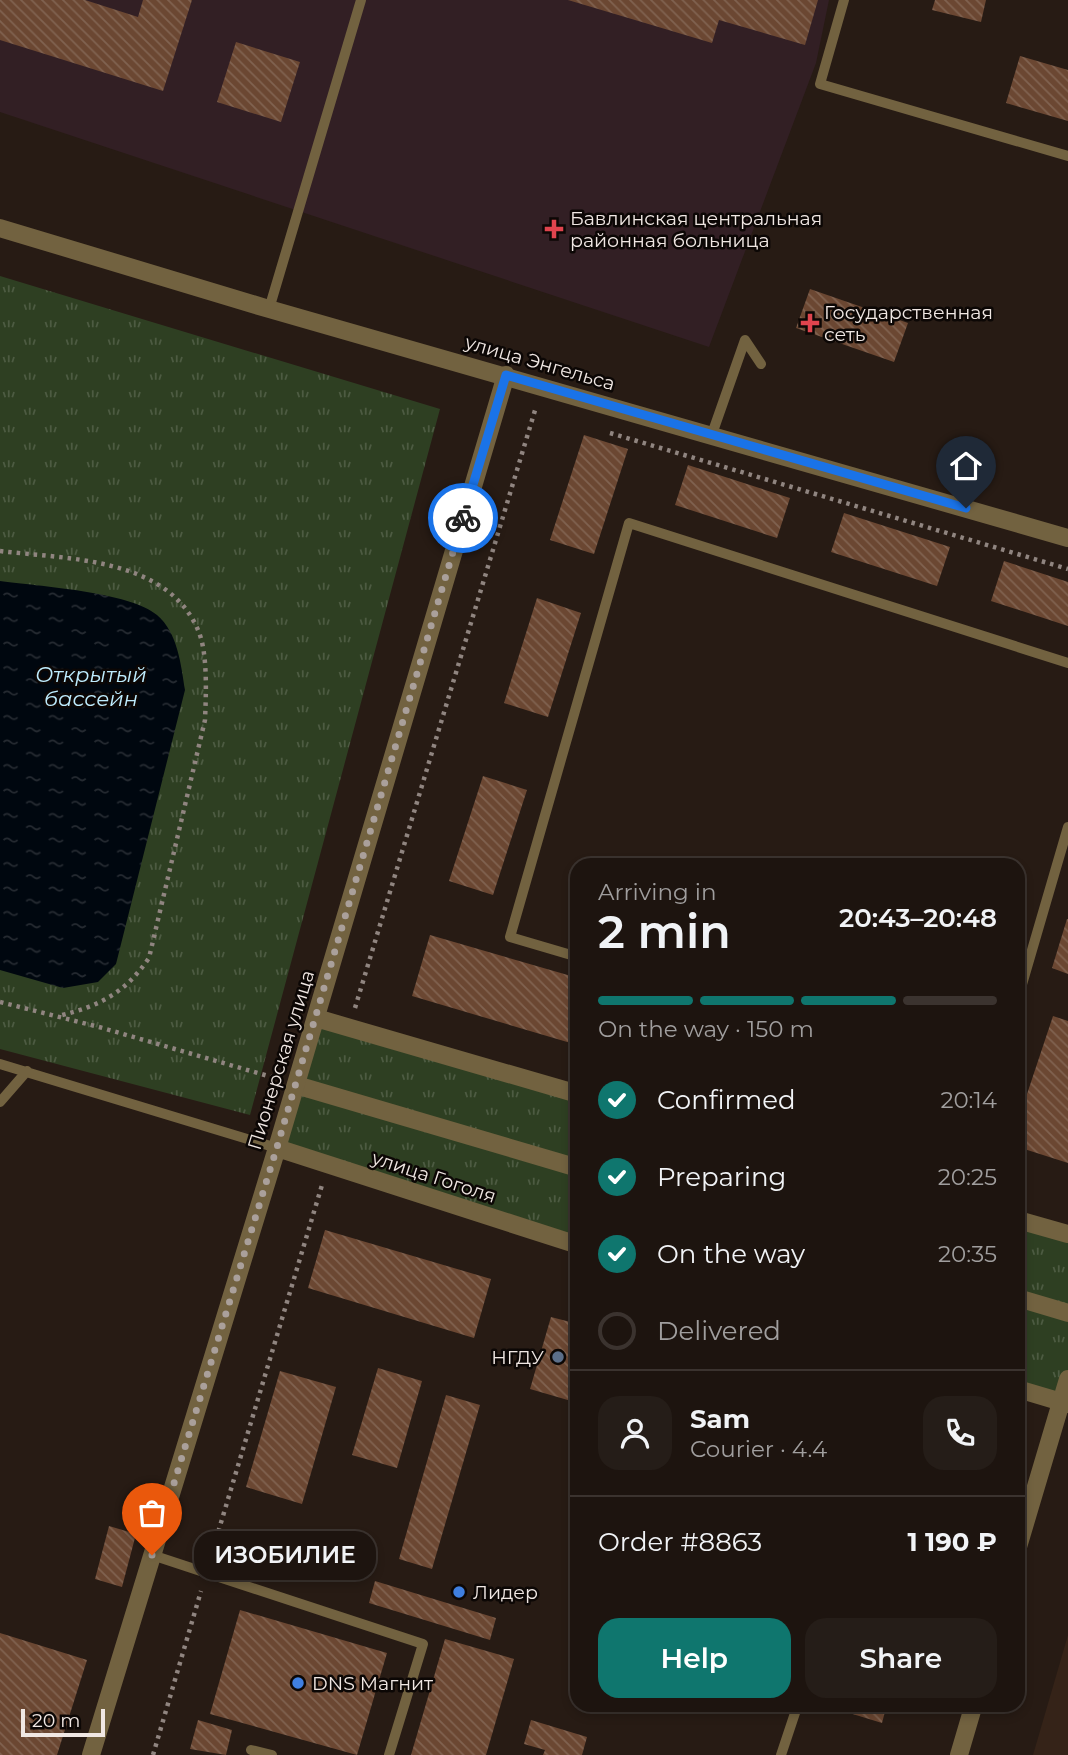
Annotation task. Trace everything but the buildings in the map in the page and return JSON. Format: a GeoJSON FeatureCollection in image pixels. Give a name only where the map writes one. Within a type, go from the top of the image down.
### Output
{"type":"FeatureCollection","features":[{"type":"Feature","properties":{"kind":"street","name":"улица Энгельса"},"geometry":{"type":"LineString","coordinates":[[0,229],[1068,538]]}},
{"type":"Feature","properties":{"kind":"street","name":"Пионерская улица"},"geometry":{"type":"LineString","coordinates":[[91,1755],[296,1085],[506,375]]}},
{"type":"Feature","properties":{"kind":"street"},"geometry":{"type":"LineString","coordinates":[[316,1018],[570,1092]]}},
{"type":"Feature","properties":{"kind":"street"},"geometry":{"type":"LineString","coordinates":[[296,1085],[570,1166]]}},
{"type":"Feature","properties":{"kind":"street","name":"улица Гоголя"},"geometry":{"type":"LineString","coordinates":[[277,1147],[570,1242]]}},
{"type":"Feature","properties":{"kind":"street"},"geometry":{"type":"LineString","coordinates":[[1025,1222],[1068,1234]]}},
{"type":"Feature","properties":{"kind":"street"},"geometry":{"type":"LineString","coordinates":[[1025,1300],[1068,1313]]}},
{"type":"Feature","properties":{"kind":"street"},"geometry":{"type":"LineString","coordinates":[[1025,1526],[1064,1403],[1068,1379]]}},
{"type":"Feature","properties":{"kind":"street"},"geometry":{"type":"LineString","coordinates":[[1025,1391],[1064,1403]]}},
{"type":"Feature","properties":{"kind":"street"},"geometry":{"type":"LineString","coordinates":[[959,1755],[972,1712]]}},
{"type":"Feature","properties":{"kind":"lane"},"geometry":{"type":"LineString","coordinates":[[270,309],[361,0]]}},
{"type":"Feature","properties":{"kind":"lane"},"geometry":{"type":"LineString","coordinates":[[845,0],[820,84],[1068,156]]}},
{"type":"Feature","properties":{"kind":"lane"},"geometry":{"type":"LineString","coordinates":[[712,434],[745,340],[761,364]]}},
{"type":"Feature","properties":{"kind":"lane"},"geometry":{"type":"LineString","coordinates":[[570,955],[510,937],[629,523],[1068,663]]}},
{"type":"Feature","properties":{"kind":"lane"},"geometry":{"type":"LineString","coordinates":[[1025,974],[1068,827]]}},
{"type":"Feature","properties":{"kind":"lane"},"geometry":{"type":"LineString","coordinates":[[0,1064],[277,1147]]}},
{"type":"Feature","properties":{"kind":"lane"},"geometry":{"type":"LineString","coordinates":[[0,1102],[26,1071]]}},
{"type":"Feature","properties":{"kind":"lane"},"geometry":{"type":"LineString","coordinates":[[152,1555],[423,1644],[389,1755]]}},
{"type":"Feature","properties":{"kind":"lane"},"geometry":{"type":"LineString","coordinates":[[781,1755],[794,1712]]}},
{"type":"Feature","properties":{"kind":"lane"},"geometry":{"type":"LineString","coordinates":[[251,1749],[272,1755]]}},
{"type":"Feature","properties":{"kind":"path"},"geometry":{"type":"LineString","coordinates":[[348,1029],[542,385]]}},
{"type":"Feature","properties":{"kind":"path"},"geometry":{"type":"LineString","coordinates":[[499,398],[548,415]]}},
{"type":"Feature","properties":{"kind":"path"},"geometry":{"type":"LineString","coordinates":[[601,431],[1068,569]]}},
{"type":"Feature","properties":{"kind":"path"},"geometry":{"type":"LineString","coordinates":[[0,551],[117,565],[173,593],[199,630],[206,683],[205,720],[149,958],[131,984],[90,1009],[58,1016]]}},
{"type":"Feature","properties":{"kind":"path"},"geometry":{"type":"LineString","coordinates":[[0,1002],[58,1016],[296,1085]]}},
{"type":"Feature","properties":{"kind":"path"},"geometry":{"type":"LineString","coordinates":[[209,1562],[328,1164]]}},
{"type":"Feature","properties":{"kind":"path"},"geometry":{"type":"LineString","coordinates":[[153,1755],[202,1588]]}},
{"type":"Feature","properties":{"kind":"shaded area","name":"Бавлинская центральная районная больница"},"geometry":{"type":"Polygon","coordinates":[[[0,0],[829,0],[816,63],[709,347],[0,112],[0,0]]]}},
{"type":"Feature","properties":{"kind":"shaded area"},"geometry":{"type":"Polygon","coordinates":[[[1068,1635],[1068,1755],[1033,1755],[1068,1635]]]}},
{"type":"Feature","properties":{"kind":"green space"},"geometry":{"type":"Polygon","coordinates":[[[0,276],[440,409],[250,1115],[0,1049],[0,276]]]}},
{"type":"Feature","properties":{"kind":"green space"},"geometry":{"type":"Polygon","coordinates":[[[316,1018],[570,1092],[570,1243],[277,1148],[316,1018]]]}},
{"type":"Feature","properties":{"kind":"green space"},"geometry":{"type":"Polygon","coordinates":[[[1025,1222],[1068,1234],[1068,1404],[1025,1391],[1025,1222]]]}},
{"type":"Feature","properties":{"kind":"water","name":"Открытый бассейн"},"geometry":{"type":"Polygon","coordinates":[[[0,581],[106,595],[144,607],[164,622],[174,640],[180,660],[185,690],[116,964],[98,982],[63,988],[0,970],[0,581]]]}},
{"type":"Feature","properties":{"kind":"way so far"},"geometry":{"type":"LineString","coordinates":[[152,1555],[277,1147],[463,518]]}},
{"type":"Feature","properties":{"kind":"place","name":"Бавлинская центральная районная больница"},"geometry":{"type":"Point","coordinates":[554,229]}},
{"type":"Feature","properties":{"kind":"place","name":"Государственная сеть"},"geometry":{"type":"Point","coordinates":[810,323]}},
{"type":"Feature","properties":{"kind":"place","name":"НГДУ"},"geometry":{"type":"Point","coordinates":[558,1357]}},
{"type":"Feature","properties":{"kind":"place","name":"ИЗОБИЛИЕ"},"geometry":{"type":"Point","coordinates":[152,1555]}},
{"type":"Feature","properties":{"kind":"place","name":"Лидер"},"geometry":{"type":"Point","coordinates":[459,1592]}},
{"type":"Feature","properties":{"kind":"place","name":"DNS Магнит"},"geometry":{"type":"Point","coordinates":[298,1683]}},
{"type":"Feature","properties":{"kind":"route"},"geometry":{"type":"LineString","coordinates":[[463,518],[506,375],[966,508]]}}]}
